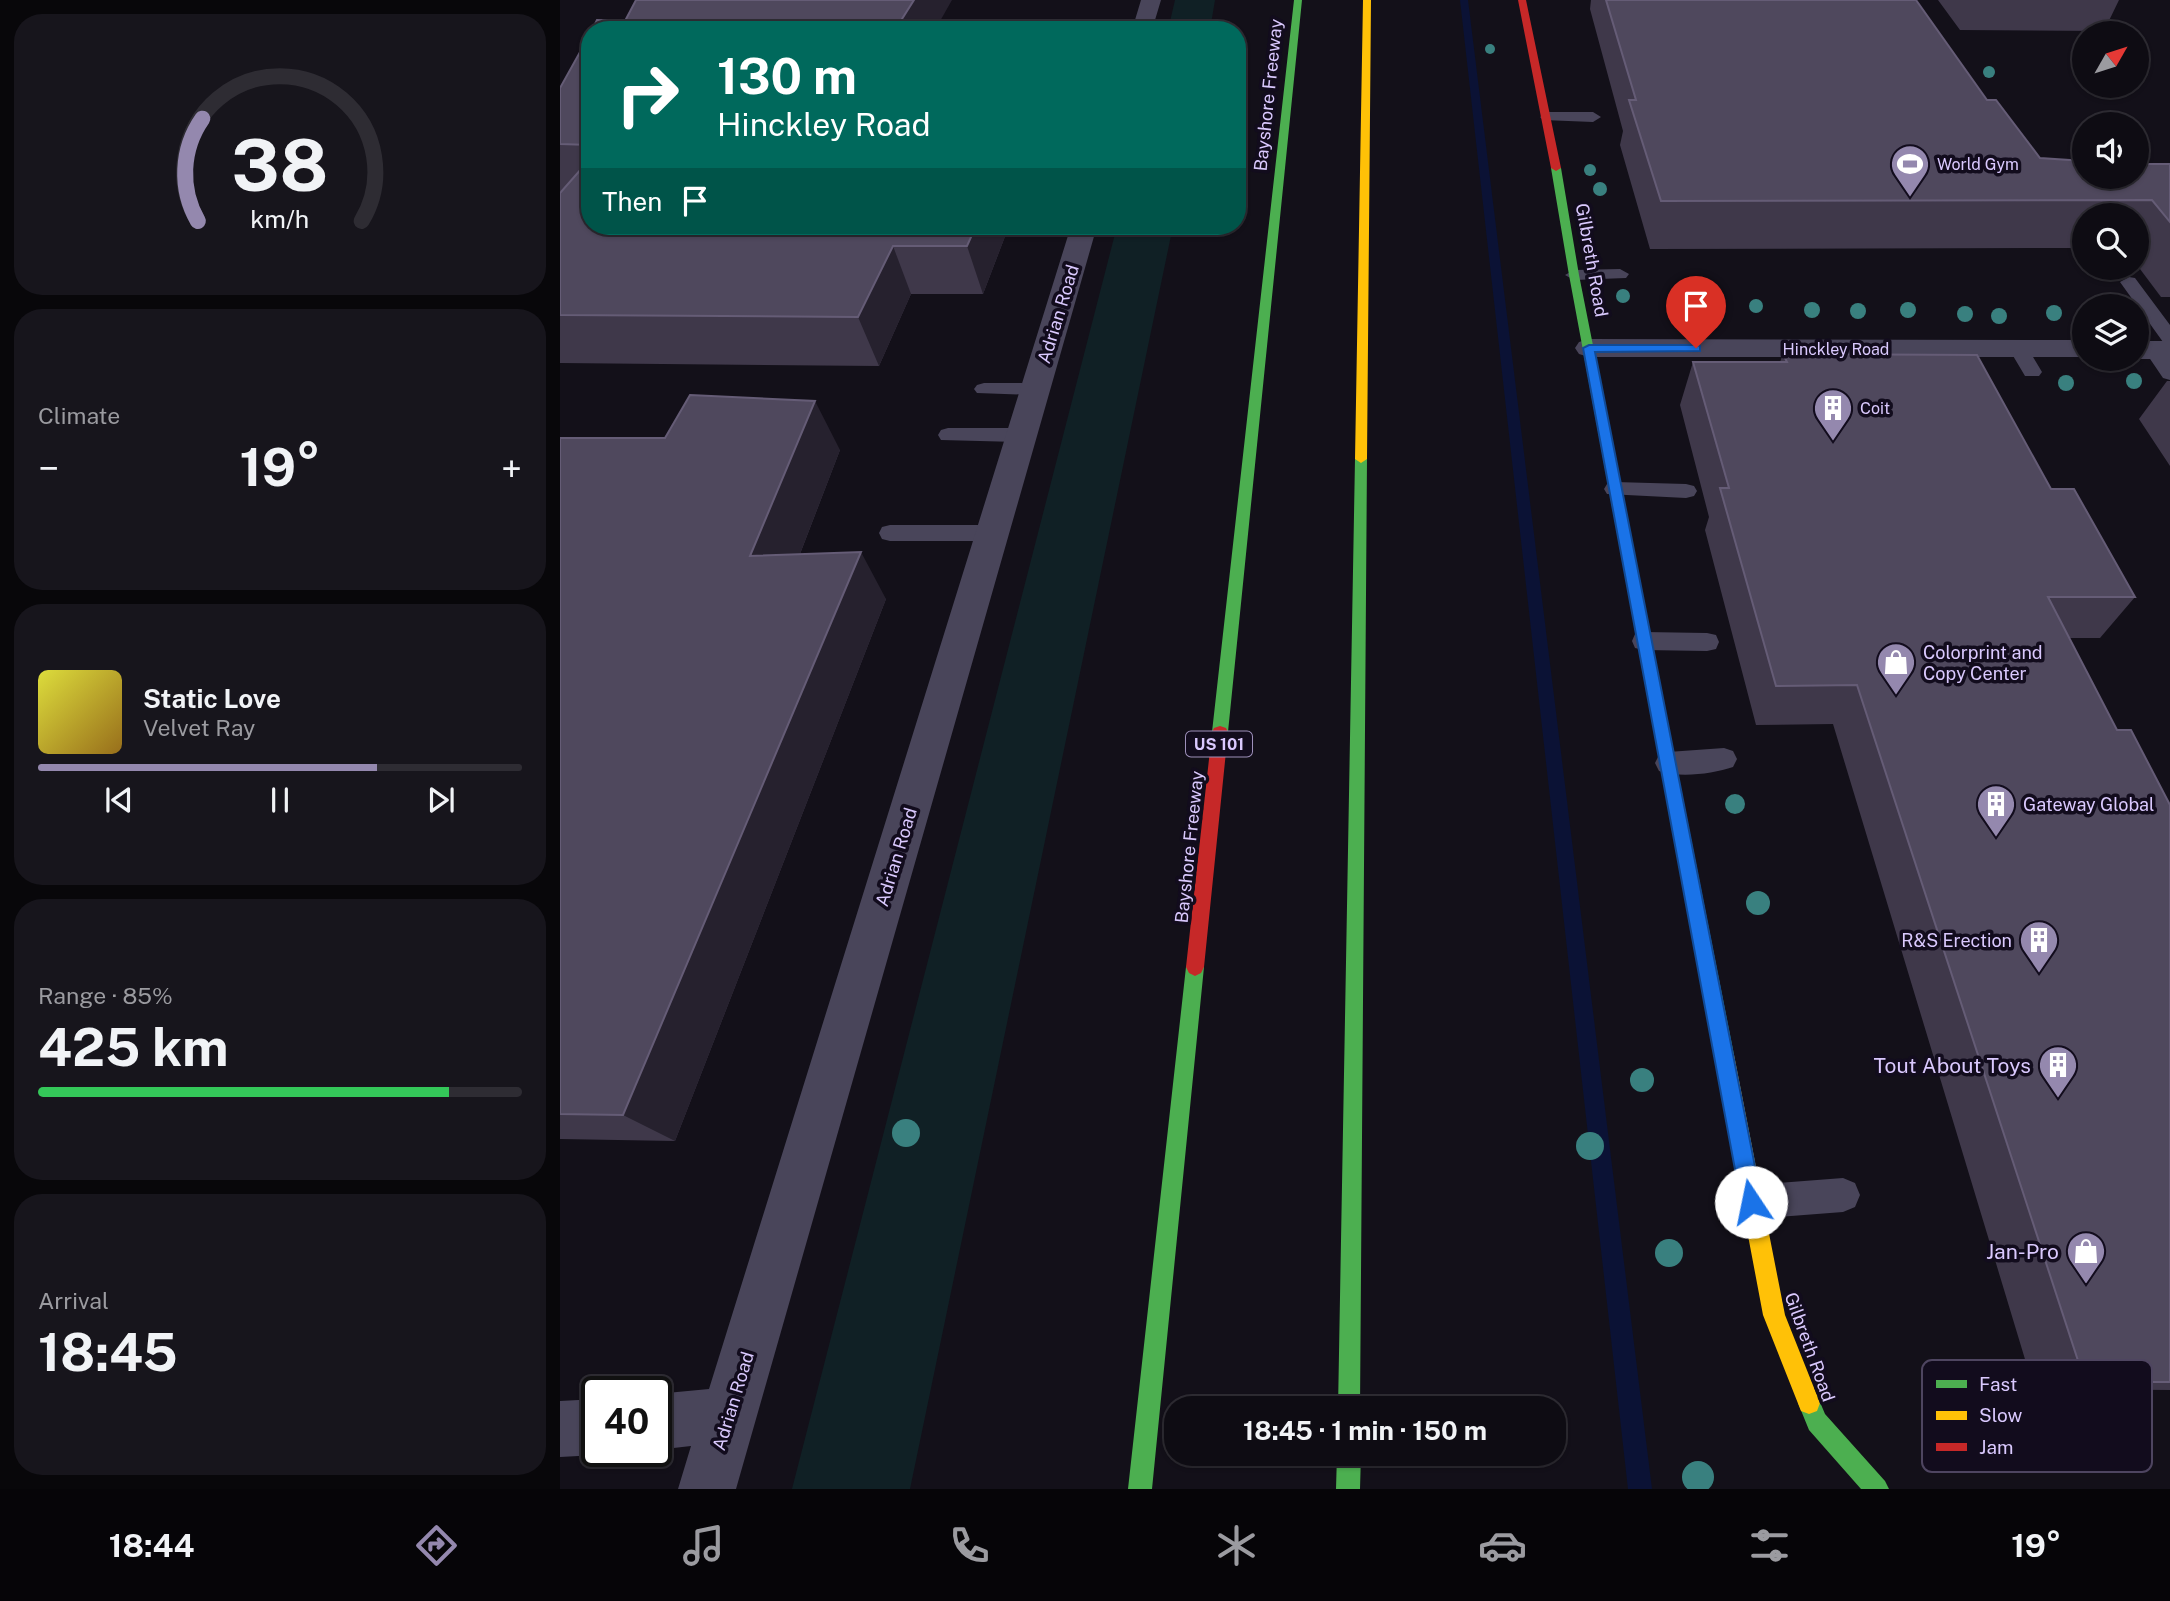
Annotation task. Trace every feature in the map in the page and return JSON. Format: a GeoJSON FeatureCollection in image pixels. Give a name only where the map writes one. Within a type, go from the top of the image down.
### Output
{"type":"FeatureCollection","features":[{"type":"Feature","properties":{"kind":"main road","name":"Bayshore Freeway"},"geometry":{"type":"LineString","coordinates":[[1140,1489],[1298,0]]}},
{"type":"Feature","properties":{"kind":"main road"},"geometry":{"type":"LineString","coordinates":[[1349,1396],[1367,0]]}},
{"type":"Feature","properties":{"kind":"main road","name":"Gilbreth Road"},"geometry":{"type":"LineString","coordinates":[[1522,0],[1548,117],[1574,275],[1774,1315],[1817,1422],[1877,1489]]}},
{"type":"Feature","properties":{"kind":"main road"},"geometry":{"type":"LineString","coordinates":[[1348,1489],[1349,1466]]}},
{"type":"Feature","properties":{"kind":"street"},"geometry":{"type":"LineString","coordinates":[[1145,21],[1151,0]]}},
{"type":"Feature","properties":{"kind":"street","name":"Adrian Road"},"geometry":{"type":"LineString","coordinates":[[707,1489],[1081,235]]}},
{"type":"Feature","properties":{"kind":"street","name":"Hinckley Road"},"geometry":{"type":"LineString","coordinates":[[1589,348],[2026,361],[2072,351]]}},
{"type":"Feature","properties":{"kind":"street"},"geometry":{"type":"LineString","coordinates":[[672,1420],[729,1415]]}},
{"type":"Feature","properties":{"kind":"street"},"geometry":{"type":"LineString","coordinates":[[560,1429],[581,1428]]}},
{"type":"Feature","properties":{"kind":"lane"},"geometry":{"type":"LineString","coordinates":[[1548,117],[1594,117]]}},
{"type":"Feature","properties":{"kind":"lane"},"geometry":{"type":"LineString","coordinates":[[1574,275],[1620,274]]}},
{"type":"Feature","properties":{"kind":"lane"},"geometry":{"type":"LineString","coordinates":[[2129,282],[2170,374]]}},
{"type":"Feature","properties":{"kind":"lane"},"geometry":{"type":"LineString","coordinates":[[984,389],[1035,388]]}},
{"type":"Feature","properties":{"kind":"lane"},"geometry":{"type":"LineString","coordinates":[[948,435],[1021,435]]}},
{"type":"Feature","properties":{"kind":"lane"},"geometry":{"type":"LineString","coordinates":[[1615,489],[1686,491]]}},
{"type":"Feature","properties":{"kind":"lane"},"geometry":{"type":"LineString","coordinates":[[890,533],[992,533]]}},
{"type":"Feature","properties":{"kind":"lane"},"geometry":{"type":"LineString","coordinates":[[1644,642],[1707,642]]}},
{"type":"Feature","properties":{"kind":"lane"},"geometry":{"type":"LineString","coordinates":[[1668,763],[1724,759]]}},
{"type":"Feature","properties":{"kind":"lane"},"geometry":{"type":"LineString","coordinates":[[1751,1202],[1843,1195]]}},
{"type":"Feature","properties":{"kind":"shaded area"},"geometry":{"type":"Polygon","coordinates":[[[1175,0],[1215,0],[1212,21],[1170,21],[1175,0]]]}},
{"type":"Feature","properties":{"kind":"shaded area"},"geometry":{"type":"Polygon","coordinates":[[[1115,235],[1171,235],[910,1489],[792,1489],[1115,235]]]}},
{"type":"Feature","properties":{"kind":"building"},"geometry":{"type":"Polygon","coordinates":[[[636,0],[914,0],[901,21],[625,21],[636,0]]]}},
{"type":"Feature","properties":{"kind":"building"},"geometry":{"type":"Polygon","coordinates":[[[1606,0],[1916,0],[1987,100],[1996,100],[2040,158],[2072,160],[2072,189],[2149,189],[2149,164],[2170,164],[2170,222],[2152,200],[1661,201],[1629,100],[1636,100],[1606,0]]]}},
{"type":"Feature","properties":{"kind":"building"},"geometry":{"type":"Polygon","coordinates":[[[581,50],[581,145],[560,144],[560,88],[581,50]]]}},
{"type":"Feature","properties":{"kind":"building"},"geometry":{"type":"Polygon","coordinates":[[[581,169],[581,235],[972,235],[967,246],[893,246],[858,317],[560,315],[560,193],[581,169]]]}},
{"type":"Feature","properties":{"kind":"building"},"geometry":{"type":"Polygon","coordinates":[[[1783,354],[1977,355],[2051,489],[2074,489],[2135,597],[2048,597],[2117,730],[2131,730],[2170,805],[2170,1382],[2152,1382],[2152,1360],[2078,1360],[1857,685],[1776,686],[1720,488],[1729,488],[1693,362],[1787,362],[1783,354]]]}},
{"type":"Feature","properties":{"kind":"building"},"geometry":{"type":"Polygon","coordinates":[[[690,395],[815,401],[750,556],[861,552],[623,1115],[560,1114],[560,438],[665,438],[690,395]]]}},
{"type":"Feature","properties":{"kind":"waterway"},"geometry":{"type":"LineString","coordinates":[[1464,0],[1640,1489]]}},
{"type":"Feature","properties":{"kind":"traffic: fast"},"geometry":{"type":"LineString","coordinates":[[1220,732],[1298,0]]}},
{"type":"Feature","properties":{"kind":"traffic: fast"},"geometry":{"type":"LineString","coordinates":[[1556,168],[1574,275],[1724,1055]]}},
{"type":"Feature","properties":{"kind":"traffic: fast"},"geometry":{"type":"LineString","coordinates":[[1349,1396],[1361,459]]}},
{"type":"Feature","properties":{"kind":"traffic: fast"},"geometry":{"type":"LineString","coordinates":[[1140,1489],[1195,967]]}},
{"type":"Feature","properties":{"kind":"traffic: fast"},"geometry":{"type":"LineString","coordinates":[[1809,1403],[1817,1422],[1877,1489]]}},
{"type":"Feature","properties":{"kind":"traffic: fast"},"geometry":{"type":"LineString","coordinates":[[1348,1489],[1349,1466]]}},
{"type":"Feature","properties":{"kind":"traffic: slow"},"geometry":{"type":"LineString","coordinates":[[1361,459],[1367,0]]}},
{"type":"Feature","properties":{"kind":"traffic: slow"},"geometry":{"type":"LineString","coordinates":[[1724,1055],[1774,1315],[1809,1403]]}},
{"type":"Feature","properties":{"kind":"traffic: jam"},"geometry":{"type":"LineString","coordinates":[[1522,0],[1556,168]]}},
{"type":"Feature","properties":{"kind":"traffic: jam"},"geometry":{"type":"LineString","coordinates":[[1195,967],[1220,732]]}},
{"type":"Feature","properties":{"kind":"place","name":"World Gym"},"geometry":{"type":"Point","coordinates":[1910,198]}},
{"type":"Feature","properties":{"kind":"place","name":"Coit"},"geometry":{"type":"Point","coordinates":[1833,442]}},
{"type":"Feature","properties":{"kind":"place","name":"Colorprint and Copy Center"},"geometry":{"type":"Point","coordinates":[1896,696]}},
{"type":"Feature","properties":{"kind":"place","name":"Gateway Global"},"geometry":{"type":"Point","coordinates":[1996,838]}},
{"type":"Feature","properties":{"kind":"place","name":"R&S Erection"},"geometry":{"type":"Point","coordinates":[2039,974]}},
{"type":"Feature","properties":{"kind":"place","name":"Tout About Toys"},"geometry":{"type":"Point","coordinates":[2058,1099]}},
{"type":"Feature","properties":{"kind":"place","name":"Jan-Pro"},"geometry":{"type":"Point","coordinates":[2086,1285]}},
{"type":"Feature","properties":{"kind":"route"},"geometry":{"type":"LineString","coordinates":[[1696,348],[1589,348],[1751,1202]]}}]}
